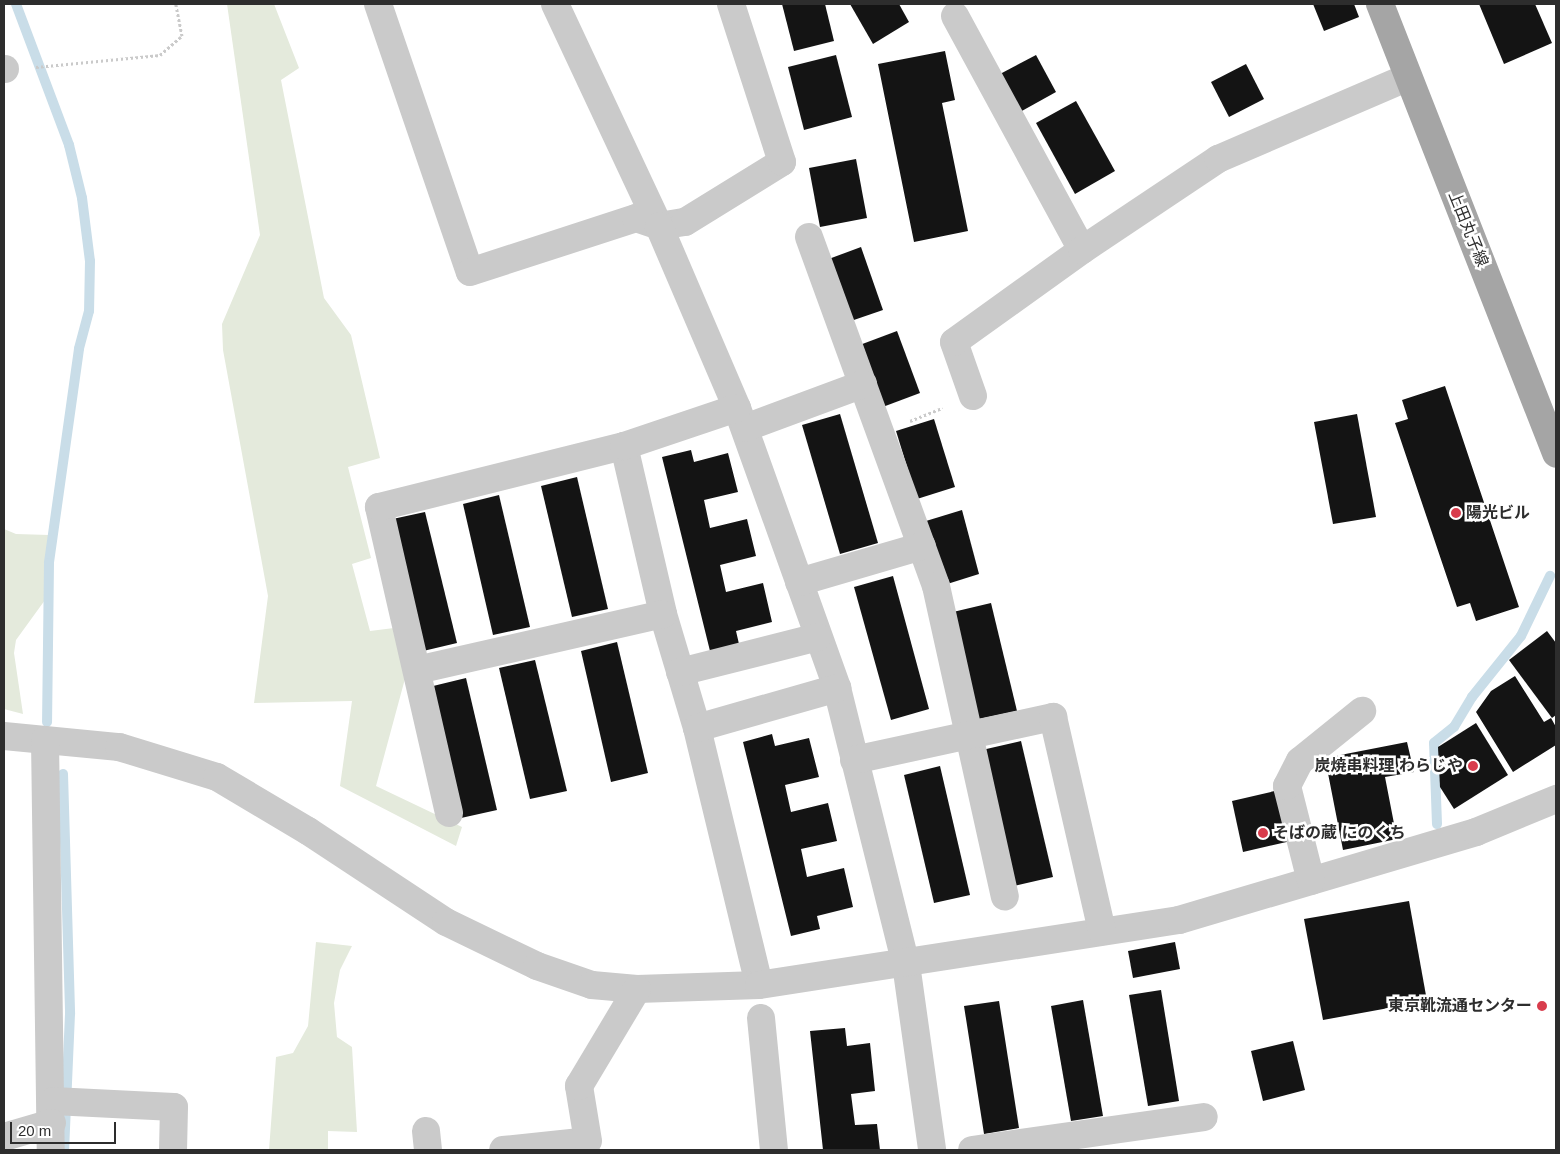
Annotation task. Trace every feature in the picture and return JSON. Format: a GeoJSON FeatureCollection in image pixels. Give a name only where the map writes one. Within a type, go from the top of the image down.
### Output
{"type":"FeatureCollection","features":[{"type":"Feature","properties":{"kind":"main road","name":"上田丸子線"},"geometry":{"type":"LineString","coordinates":[[1380,4],[1556,454]]}},
{"type":"Feature","properties":{"kind":"street"},"geometry":{"type":"LineString","coordinates":[[378,4],[470,272],[636,218],[659,226],[685,222],[782,162],[731,4]]}},
{"type":"Feature","properties":{"kind":"street"},"geometry":{"type":"LineString","coordinates":[[555,4],[659,226],[741,418],[836,688],[906,964],[932,1150]]}},
{"type":"Feature","properties":{"kind":"street"},"geometry":{"type":"LineString","coordinates":[[955,16],[1082,250]]}},
{"type":"Feature","properties":{"kind":"street"},"geometry":{"type":"LineString","coordinates":[[973,396],[954,342],[1082,250],[1218,159],[1408,77]]}},
{"type":"Feature","properties":{"kind":"street"},"geometry":{"type":"LineString","coordinates":[[809,237],[936,586],[1005,896]]}},
{"type":"Feature","properties":{"kind":"street"},"geometry":{"type":"LineString","coordinates":[[450,813],[379,507],[741,418],[863,384]]}},
{"type":"Feature","properties":{"kind":"street"},"geometry":{"type":"LineString","coordinates":[[624,446],[663,614],[697,728],[759,985]]}},
{"type":"Feature","properties":{"kind":"street"},"geometry":{"type":"LineString","coordinates":[[799,582],[922,546]]}},
{"type":"Feature","properties":{"kind":"street"},"geometry":{"type":"LineString","coordinates":[[417,670],[663,614]]}},
{"type":"Feature","properties":{"kind":"street"},"geometry":{"type":"LineString","coordinates":[[680,672],[818,637]]}},
{"type":"Feature","properties":{"kind":"street"},"geometry":{"type":"LineString","coordinates":[[697,728],[836,688]]}},
{"type":"Feature","properties":{"kind":"street"},"geometry":{"type":"LineString","coordinates":[[1311,881],[1287,786],[1300,761],[1362,711]]}},
{"type":"Feature","properties":{"kind":"street"},"geometry":{"type":"LineString","coordinates":[[854,760],[1053,717],[1102,930]]}},
{"type":"Feature","properties":{"kind":"street"},"geometry":{"type":"LineString","coordinates":[[4,736],[119,747],[217,777],[308,831],[446,922],[537,966],[592,985],[637,989],[759,985],[906,964],[1102,930],[1179,920],[1476,832],[1556,799]]}},
{"type":"Feature","properties":{"kind":"street"},"geometry":{"type":"LineString","coordinates":[[45,740],[45,903],[52,1112],[51,1150]]}},
{"type":"Feature","properties":{"kind":"street"},"geometry":{"type":"LineString","coordinates":[[503,1150],[588,1142],[579,1086],[637,989]]}},
{"type":"Feature","properties":{"kind":"street"},"geometry":{"type":"LineString","coordinates":[[761,1018],[774,1150]]}},
{"type":"Feature","properties":{"kind":"street"},"geometry":{"type":"LineString","coordinates":[[4,1138],[52,1112],[174,1107],[173,1150]]}},
{"type":"Feature","properties":{"kind":"street"},"geometry":{"type":"LineString","coordinates":[[972,1150],[1204,1117]]}},
{"type":"Feature","properties":{"kind":"path"},"geometry":{"type":"LineString","coordinates":[[4,69],[160,55],[182,36],[176,4]]}},
{"type":"Feature","properties":{"kind":"path"},"geometry":{"type":"LineString","coordinates":[[881,432],[973,396]]}},
{"type":"Feature","properties":{"kind":"shaded area"},"geometry":{"type":"Polygon","coordinates":[[[227,4],[274,4],[299,68],[281,80],[324,298],[351,335],[380,458],[348,467],[371,558],[352,564],[370,631],[394,628],[406,675],[376,786],[462,827],[456,846],[340,786],[352,701],[254,703],[268,596],[223,350],[222,324],[260,235],[227,4]]]}},
{"type":"Feature","properties":{"kind":"shaded area"},"geometry":{"type":"Polygon","coordinates":[[[4,529],[16,534],[49,535],[45,600],[16,640],[14,653],[23,714],[4,709],[4,529]]]}},
{"type":"Feature","properties":{"kind":"shaded area"},"geometry":{"type":"Polygon","coordinates":[[[316,942],[352,946],[340,970],[334,1003],[337,1037],[352,1047],[357,1132],[328,1131],[328,1150],[269,1150],[276,1057],[293,1053],[308,1026],[316,942]]]}},
{"type":"Feature","properties":{"kind":"building"},"geometry":{"type":"Polygon","coordinates":[[[782,4],[825,4],[834,41],[794,51],[782,4]]]}},
{"type":"Feature","properties":{"kind":"building"},"geometry":{"type":"Polygon","coordinates":[[[850,4],[899,4],[909,22],[873,44],[850,4]]]}},
{"type":"Feature","properties":{"kind":"building"},"geometry":{"type":"Polygon","coordinates":[[[1313,4],[1354,4],[1359,17],[1324,31],[1313,4]]]}},
{"type":"Feature","properties":{"kind":"building"},"geometry":{"type":"Polygon","coordinates":[[[1479,4],[1535,4],[1552,43],[1504,64],[1479,4]]]}},
{"type":"Feature","properties":{"kind":"building"},"geometry":{"type":"Polygon","coordinates":[[[945,51],[955,100],[942,103],[968,231],[914,242],[878,64],[945,51]]]}},
{"type":"Feature","properties":{"kind":"building"},"geometry":{"type":"Polygon","coordinates":[[[836,55],[852,117],[804,130],[788,67],[836,55]]]}},
{"type":"Feature","properties":{"kind":"building"},"geometry":{"type":"Polygon","coordinates":[[[1036,55],[1056,92],[1020,112],[1000,74],[1036,55]]]}},
{"type":"Feature","properties":{"kind":"building"},"geometry":{"type":"Polygon","coordinates":[[[1246,64],[1264,99],[1229,117],[1211,82],[1246,64]]]}},
{"type":"Feature","properties":{"kind":"building"},"geometry":{"type":"Polygon","coordinates":[[[1076,101],[1115,171],[1075,194],[1036,123],[1076,101]]]}},
{"type":"Feature","properties":{"kind":"building"},"geometry":{"type":"Polygon","coordinates":[[[856,159],[867,218],[820,227],[809,168],[856,159]]]}},
{"type":"Feature","properties":{"kind":"building"},"geometry":{"type":"Polygon","coordinates":[[[861,247],[883,310],[848,322],[826,260],[861,247]]]}},
{"type":"Feature","properties":{"kind":"building"},"geometry":{"type":"Polygon","coordinates":[[[897,331],[920,393],[880,408],[857,346],[897,331]]]}},
{"type":"Feature","properties":{"kind":"building","name":"陽光ビル"},"geometry":{"type":"Polygon","coordinates":[[[1445,386],[1519,607],[1476,621],[1470,603],[1457,607],[1395,423],[1408,419],[1402,400],[1445,386]]]}},
{"type":"Feature","properties":{"kind":"building"},"geometry":{"type":"Polygon","coordinates":[[[840,414],[878,543],[840,554],[802,425],[840,414]]]}},
{"type":"Feature","properties":{"kind":"building"},"geometry":{"type":"Polygon","coordinates":[[[1357,414],[1376,517],[1333,524],[1314,422],[1357,414]]]}},
{"type":"Feature","properties":{"kind":"building"},"geometry":{"type":"Polygon","coordinates":[[[934,419],[955,487],[917,499],[896,431],[934,419]]]}},
{"type":"Feature","properties":{"kind":"building"},"geometry":{"type":"Polygon","coordinates":[[[691,450],[694,462],[728,453],[738,492],[704,500],[710,528],[747,519],[756,556],[720,565],[726,592],[763,583],[772,622],[736,631],[739,644],[710,651],[662,457],[691,450]]]}},
{"type":"Feature","properties":{"kind":"building"},"geometry":{"type":"Polygon","coordinates":[[[577,477],[608,609],[572,617],[541,486],[577,477]]]}},
{"type":"Feature","properties":{"kind":"building"},"geometry":{"type":"Polygon","coordinates":[[[499,495],[530,627],[493,635],[463,504],[499,495]]]}},
{"type":"Feature","properties":{"kind":"building"},"geometry":{"type":"Polygon","coordinates":[[[962,510],[979,574],[944,585],[926,521],[962,510]]]}},
{"type":"Feature","properties":{"kind":"building"},"geometry":{"type":"Polygon","coordinates":[[[425,512],[457,643],[419,652],[388,520],[425,512]]]}},
{"type":"Feature","properties":{"kind":"building"},"geometry":{"type":"Polygon","coordinates":[[[893,576],[929,709],[891,720],[854,587],[893,576]]]}},
{"type":"Feature","properties":{"kind":"building"},"geometry":{"type":"Polygon","coordinates":[[[991,603],[1017,711],[979,719],[953,612],[991,603]]]}},
{"type":"Feature","properties":{"kind":"building"},"geometry":{"type":"Polygon","coordinates":[[[1547,631],[1556,643],[1556,715],[1552,718],[1509,660],[1547,631]]]}},
{"type":"Feature","properties":{"kind":"building"},"geometry":{"type":"Polygon","coordinates":[[[617,642],[648,773],[611,782],[581,651],[617,642]]]}},
{"type":"Feature","properties":{"kind":"building"},"geometry":{"type":"Polygon","coordinates":[[[535,660],[567,791],[530,799],[499,668],[535,660]]]}},
{"type":"Feature","properties":{"kind":"building"},"geometry":{"type":"Polygon","coordinates":[[[1515,676],[1544,722],[1551,718],[1556,727],[1556,745],[1513,772],[1476,712],[1491,691],[1515,676]]]}},
{"type":"Feature","properties":{"kind":"building"},"geometry":{"type":"Polygon","coordinates":[[[466,678],[497,810],[461,818],[429,687],[466,678]]]}},
{"type":"Feature","properties":{"kind":"building"},"geometry":{"type":"Polygon","coordinates":[[[1476,723],[1508,775],[1454,809],[1440,787],[1438,747],[1476,723]]]}},
{"type":"Feature","properties":{"kind":"building"},"geometry":{"type":"Polygon","coordinates":[[[772,734],[775,746],[809,738],[819,777],[785,785],[791,812],[828,803],[837,841],[801,849],[807,877],[844,868],[853,907],[817,916],[820,929],[791,936],[743,742],[772,734]]]}},
{"type":"Feature","properties":{"kind":"building"},"geometry":{"type":"Polygon","coordinates":[[[1021,741],[1053,877],[1014,886],[982,750],[1021,741]]]}},
{"type":"Feature","properties":{"kind":"building"},"geometry":{"type":"Polygon","coordinates":[[[1407,742],[1414,772],[1385,777],[1397,839],[1343,850],[1325,758],[1407,742]]]}},
{"type":"Feature","properties":{"kind":"building"},"geometry":{"type":"Polygon","coordinates":[[[940,766],[970,895],[934,903],[904,775],[940,766]]]}},
{"type":"Feature","properties":{"kind":"building"},"geometry":{"type":"Polygon","coordinates":[[[1279,790],[1291,841],[1243,852],[1232,801],[1279,790]]]}},
{"type":"Feature","properties":{"kind":"building"},"geometry":{"type":"Polygon","coordinates":[[[1409,901],[1427,1001],[1323,1020],[1304,919],[1409,901]]]}},
{"type":"Feature","properties":{"kind":"building"},"geometry":{"type":"Polygon","coordinates":[[[1175,942],[1180,969],[1133,978],[1128,951],[1175,942]]]}},
{"type":"Feature","properties":{"kind":"building"},"geometry":{"type":"Polygon","coordinates":[[[1161,990],[1179,1101],[1148,1106],[1129,995],[1161,990]]]}},
{"type":"Feature","properties":{"kind":"building"},"geometry":{"type":"Polygon","coordinates":[[[1083,1000],[1103,1116],[1071,1121],[1051,1006],[1083,1000]]]}},
{"type":"Feature","properties":{"kind":"building"},"geometry":{"type":"Polygon","coordinates":[[[999,1001],[1019,1128],[984,1134],[964,1006],[999,1001]]]}},
{"type":"Feature","properties":{"kind":"building"},"geometry":{"type":"Polygon","coordinates":[[[845,1028],[847,1046],[870,1043],[875,1091],[851,1094],[855,1125],[877,1124],[880,1150],[823,1150],[810,1031],[845,1028]]]}},
{"type":"Feature","properties":{"kind":"building"},"geometry":{"type":"Polygon","coordinates":[[[1293,1041],[1305,1090],[1263,1101],[1251,1051],[1293,1041]]]}},
{"type":"Feature","properties":{"kind":"waterway"},"geometry":{"type":"LineString","coordinates":[[16,4],[69,145],[82,198],[90,261],[89,311],[79,349],[49,563],[47,722]]}},
{"type":"Feature","properties":{"kind":"waterway"},"geometry":{"type":"LineString","coordinates":[[1437,824],[1434,743],[1454,727],[1472,697],[1521,636],[1550,576]]}},
{"type":"Feature","properties":{"kind":"waterway"},"geometry":{"type":"LineString","coordinates":[[63,774],[70,1014],[64,1150]]}},
{"type":"Feature","properties":{"kind":"place","name":"陽光ビル"},"geometry":{"type":"Point","coordinates":[1456,513]}},
{"type":"Feature","properties":{"kind":"place","name":"炭焼串料理 わらじや"},"geometry":{"type":"Point","coordinates":[1473,766]}},
{"type":"Feature","properties":{"kind":"place","name":"そばの蔵 にのくち"},"geometry":{"type":"Point","coordinates":[1263,833]}},
{"type":"Feature","properties":{"kind":"place","name":"東京靴流通センター"},"geometry":{"type":"Point","coordinates":[1542,1006]}}]}
